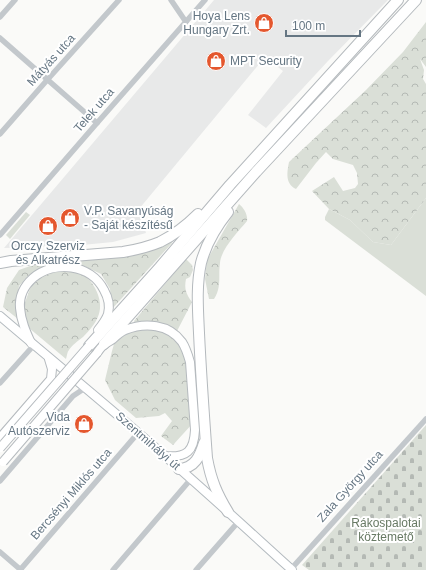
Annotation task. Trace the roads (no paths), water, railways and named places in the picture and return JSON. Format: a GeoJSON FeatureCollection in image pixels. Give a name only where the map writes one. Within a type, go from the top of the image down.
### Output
{"type":"FeatureCollection","features":[{"type":"Feature","properties":{"kind":"highway"},"geometry":{"type":"LineString","coordinates":[[93,350],[160,267],[230,185],[398,0]]}},
{"type":"Feature","properties":{"kind":"highway"},"geometry":{"type":"LineString","coordinates":[[104,344],[256,172],[416,0]]}},
{"type":"Feature","properties":{"kind":"highway"},"geometry":{"type":"LineString","coordinates":[[228,512],[214,486],[209,471],[207,458],[198,308],[199,277],[204,252],[213,234],[253,180],[256,172]]}},
{"type":"Feature","properties":{"kind":"highway"},"geometry":{"type":"LineString","coordinates":[[0,262],[123,252],[149,246],[160,242],[186,225],[216,194],[223,188],[230,185]]}},
{"type":"Feature","properties":{"kind":"highway"},"geometry":{"type":"LineString","coordinates":[[179,469],[188,468],[197,459],[204,443],[205,433]]}},
{"type":"Feature","properties":{"kind":"main road"},"geometry":{"type":"LineString","coordinates":[[1,463],[93,350],[92,338],[104,322],[108,313],[107,296],[99,281],[90,274],[79,269],[67,267],[46,270],[37,275],[28,283],[20,299],[20,307],[21,317],[32,344]]}},
{"type":"Feature","properties":{"kind":"main road","name":"Szentmihályi út"},"geometry":{"type":"LineString","coordinates":[[0,316],[165,456],[239,521],[289,569]]}},
{"type":"Feature","properties":{"kind":"main road"},"geometry":{"type":"LineString","coordinates":[[0,448],[93,350],[111,340],[124,330],[150,325],[170,331],[177,337],[183,343],[190,362],[195,430],[194,439],[191,448],[184,454],[178,457],[165,456]]}},
{"type":"Feature","properties":{"kind":"main road"},"geometry":{"type":"LineString","coordinates":[[0,438],[51,379],[52,369],[50,359]]}},
{"type":"Feature","properties":{"kind":"street"},"geometry":{"type":"LineString","coordinates":[[0,17],[15,0]]}},
{"type":"Feature","properties":{"kind":"street","name":"Mátyás utca"},"geometry":{"type":"LineString","coordinates":[[0,134],[119,0]]}},
{"type":"Feature","properties":{"kind":"street"},"geometry":{"type":"LineString","coordinates":[[171,0],[186,22]]}},
{"type":"Feature","properties":{"kind":"street","name":"Telek utca"},"geometry":{"type":"LineString","coordinates":[[0,235],[205,0]]}},
{"type":"Feature","properties":{"kind":"street"},"geometry":{"type":"LineString","coordinates":[[0,38],[97,123]]}},
{"type":"Feature","properties":{"kind":"street"},"geometry":{"type":"LineString","coordinates":[[0,383],[32,344]]}},
{"type":"Feature","properties":{"kind":"street"},"geometry":{"type":"LineString","coordinates":[[0,481],[73,396],[82,390],[87,389]]}},
{"type":"Feature","properties":{"kind":"street","name":"Zala György utca"},"geometry":{"type":"LineString","coordinates":[[289,569],[426,419]]}},
{"type":"Feature","properties":{"kind":"street","name":"Bercsényi Miklós utca"},"geometry":{"type":"LineString","coordinates":[[20,570],[138,433]]}},
{"type":"Feature","properties":{"kind":"street"},"geometry":{"type":"LineString","coordinates":[[114,570],[191,479]]}},
{"type":"Feature","properties":{"kind":"street"},"geometry":{"type":"LineString","coordinates":[[196,570],[239,521]]}},
{"type":"Feature","properties":{"kind":"street"},"geometry":{"type":"LineString","coordinates":[[0,552],[20,570]]}},
{"type":"Feature","properties":{"kind":"place","name":"Hoya Lens Hungary Zrt."},"geometry":{"type":"Point","coordinates":[264,23]}},
{"type":"Feature","properties":{"kind":"place","name":"MPT Security"},"geometry":{"type":"Point","coordinates":[216,61]}},
{"type":"Feature","properties":{"kind":"place","name":"V.P. Savanyúság - Saját készítésű"},"geometry":{"type":"Point","coordinates":[70,218]}},
{"type":"Feature","properties":{"kind":"place","name":"Orczy Szerviz és Alkatrész"},"geometry":{"type":"Point","coordinates":[48,226]}},
{"type":"Feature","properties":{"kind":"place","name":"Vida Autószerviz"},"geometry":{"type":"Point","coordinates":[84,424]}},
{"type":"Feature","properties":{"kind":"park label","name":"Rákospalotai köztemető"},"geometry":{"type":"Point","coordinates":[386,530]}}]}
